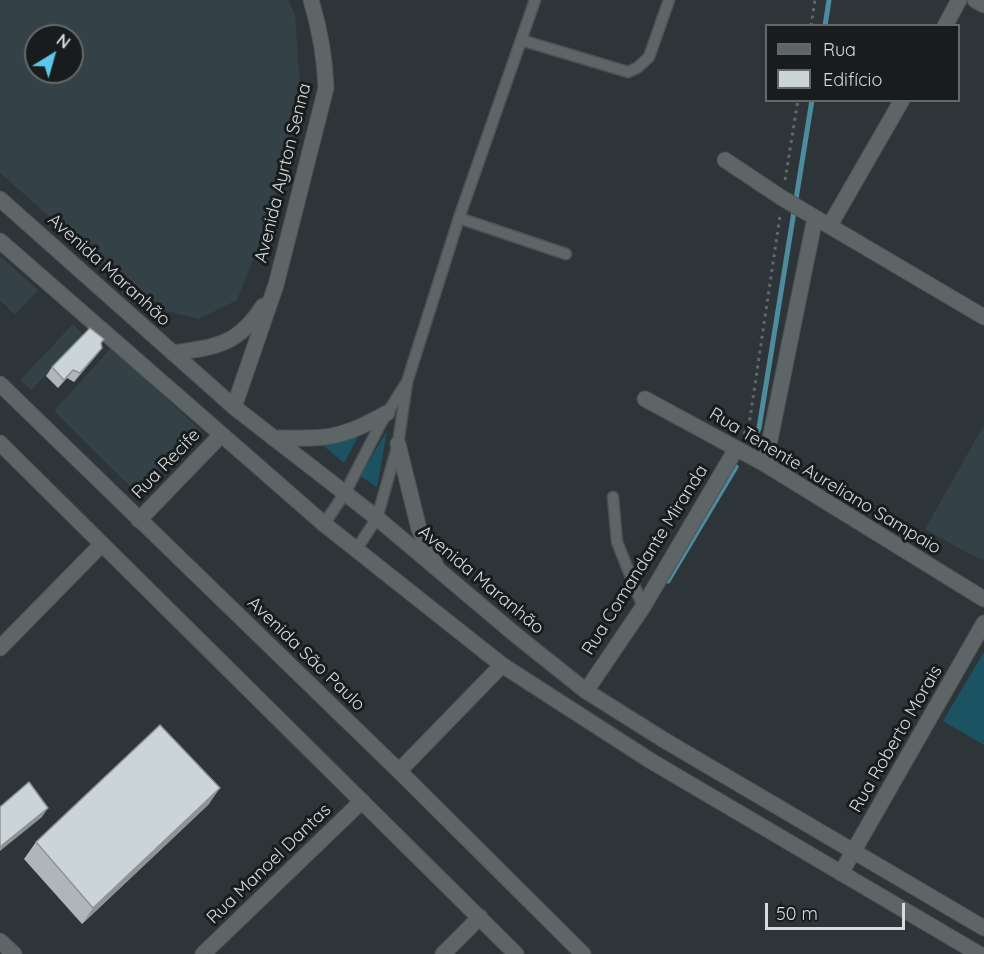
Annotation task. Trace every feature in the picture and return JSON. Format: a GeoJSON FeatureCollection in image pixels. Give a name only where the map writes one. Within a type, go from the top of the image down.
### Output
{"type":"FeatureCollection","features":[{"type":"Feature","properties":{"kind":"main road","name":"Avenida Ayrton Senna"},"geometry":{"type":"LineString","coordinates":[[234,408],[276,285],[326,88],[325,59],[311,0]]}},
{"type":"Feature","properties":{"kind":"main road"},"geometry":{"type":"LineString","coordinates":[[946,24],[959,0]]}},
{"type":"Feature","properties":{"kind":"main road"},"geometry":{"type":"LineString","coordinates":[[975,0],[984,5]]}},
{"type":"Feature","properties":{"kind":"main road"},"geometry":{"type":"LineString","coordinates":[[830,225],[901,102]]}},
{"type":"Feature","properties":{"kind":"main road"},"geometry":{"type":"LineString","coordinates":[[725,160],[782,198],[984,317]]}},
{"type":"Feature","properties":{"kind":"main road","name":"Avenida Maranhão"},"geometry":{"type":"LineString","coordinates":[[0,199],[234,408],[377,518],[438,572],[586,691],[664,740],[984,928]]}},
{"type":"Feature","properties":{"kind":"main road"},"geometry":{"type":"LineString","coordinates":[[765,464],[815,218]]}},
{"type":"Feature","properties":{"kind":"main road"},"geometry":{"type":"LineString","coordinates":[[0,241],[324,524],[502,664],[651,761],[979,954]]}},
{"type":"Feature","properties":{"kind":"main road","name":"Avenida Ayrton Senna"},"geometry":{"type":"LineString","coordinates":[[173,353],[203,349],[230,341],[241,333],[256,316],[276,285]]}},
{"type":"Feature","properties":{"kind":"main road","name":"Avenida São Paulo"},"geometry":{"type":"LineString","coordinates":[[0,384],[399,771],[583,954]]}},
{"type":"Feature","properties":{"kind":"main road","name":"Rua Tenente Aureliano Sampaio"},"geometry":{"type":"LineString","coordinates":[[645,399],[765,464],[984,599]]}},
{"type":"Feature","properties":{"kind":"main road"},"geometry":{"type":"LineString","coordinates":[[273,438],[325,437],[339,434],[358,428],[387,413]]}},
{"type":"Feature","properties":{"kind":"main road","name":"Rua Recife"},"geometry":{"type":"LineString","coordinates":[[139,520],[221,435]]}},
{"type":"Feature","properties":{"kind":"main road"},"geometry":{"type":"LineString","coordinates":[[0,442],[516,954]]}},
{"type":"Feature","properties":{"kind":"main road"},"geometry":{"type":"LineString","coordinates":[[398,444],[419,529],[438,572]]}},
{"type":"Feature","properties":{"kind":"main road","name":"Rua Comandante Miranda"},"geometry":{"type":"LineString","coordinates":[[586,691],[643,607],[736,449]]}},
{"type":"Feature","properties":{"kind":"main road"},"geometry":{"type":"LineString","coordinates":[[0,648],[102,544]]}},
{"type":"Feature","properties":{"kind":"main road","name":"Rua Roberto Morais"},"geometry":{"type":"LineString","coordinates":[[841,873],[984,623]]}},
{"type":"Feature","properties":{"kind":"main road"},"geometry":{"type":"LineString","coordinates":[[399,771],[502,664]]}},
{"type":"Feature","properties":{"kind":"main road","name":"Rua Manoel Dantas"},"geometry":{"type":"LineString","coordinates":[[203,954],[362,801]]}},
{"type":"Feature","properties":{"kind":"main road"},"geometry":{"type":"LineString","coordinates":[[443,954],[480,917]]}},
{"type":"Feature","properties":{"kind":"main road"},"geometry":{"type":"LineString","coordinates":[[0,941],[14,954]]}},
{"type":"Feature","properties":{"kind":"lane"},"geometry":{"type":"LineString","coordinates":[[356,550],[377,518],[398,444],[407,382],[459,218],[535,0]]}},
{"type":"Feature","properties":{"kind":"lane"},"geometry":{"type":"LineString","coordinates":[[521,40],[628,72],[637,68],[649,57],[669,0]]}},
{"type":"Feature","properties":{"kind":"lane"},"geometry":{"type":"LineString","coordinates":[[459,218],[566,254]]}},
{"type":"Feature","properties":{"kind":"lane"},"geometry":{"type":"LineString","coordinates":[[324,524],[345,493],[387,413],[407,382]]}},
{"type":"Feature","properties":{"kind":"lane"},"geometry":{"type":"LineString","coordinates":[[613,497],[617,542],[643,607]]}},
{"type":"Feature","properties":{"kind":"path"},"geometry":{"type":"LineString","coordinates":[[811,24],[815,0]]}},
{"type":"Feature","properties":{"kind":"path"},"geometry":{"type":"LineString","coordinates":[[736,449],[749,425],[798,102]]}},
{"type":"Feature","properties":{"kind":"shaded area"},"geometry":{"type":"Polygon","coordinates":[[[0,0],[288,0],[295,15],[301,99],[268,222],[237,300],[199,319],[154,308],[0,173],[0,0]]]}},
{"type":"Feature","properties":{"kind":"shaded area"},"geometry":{"type":"Polygon","coordinates":[[[0,256],[38,290],[15,315],[0,300],[0,256]]]}},
{"type":"Feature","properties":{"kind":"shaded area"},"geometry":{"type":"Polygon","coordinates":[[[73,324],[85,337],[31,390],[20,380],[73,324]]]}},
{"type":"Feature","properties":{"kind":"shaded area"},"geometry":{"type":"Polygon","coordinates":[[[112,347],[201,431],[139,495],[54,411],[112,347]]]}},
{"type":"Feature","properties":{"kind":"shaded area"},"geometry":{"type":"Polygon","coordinates":[[[366,422],[344,463],[313,437],[366,422]]]}},
{"type":"Feature","properties":{"kind":"shaded area"},"geometry":{"type":"Polygon","coordinates":[[[984,425],[984,560],[925,529],[984,425]]]}},
{"type":"Feature","properties":{"kind":"shaded area"},"geometry":{"type":"Polygon","coordinates":[[[387,431],[377,487],[360,476],[387,431]]]}},
{"type":"Feature","properties":{"kind":"shaded area"},"geometry":{"type":"Polygon","coordinates":[[[984,652],[984,745],[943,721],[984,652]]]}},
{"type":"Feature","properties":{"kind":"building"},"geometry":{"type":"Polygon","coordinates":[[[90,328],[104,339],[101,343],[102,348],[80,373],[73,370],[64,380],[52,367],[90,328]]]}},
{"type":"Feature","properties":{"kind":"building"},"geometry":{"type":"Polygon","coordinates":[[[160,725],[220,788],[93,908],[36,842],[160,725]]]}},
{"type":"Feature","properties":{"kind":"building"},"geometry":{"type":"Polygon","coordinates":[[[29,782],[48,808],[0,847],[0,807],[29,782]]]}},
{"type":"Feature","properties":{"kind":"waterway"},"geometry":{"type":"LineString","coordinates":[[825,24],[829,0]]}},
{"type":"Feature","properties":{"kind":"waterway"},"geometry":{"type":"LineString","coordinates":[[756,435],[759,428],[812,102]]}},
{"type":"Feature","properties":{"kind":"waterway"},"geometry":{"type":"LineString","coordinates":[[668,581],[736,467]]}}]}
